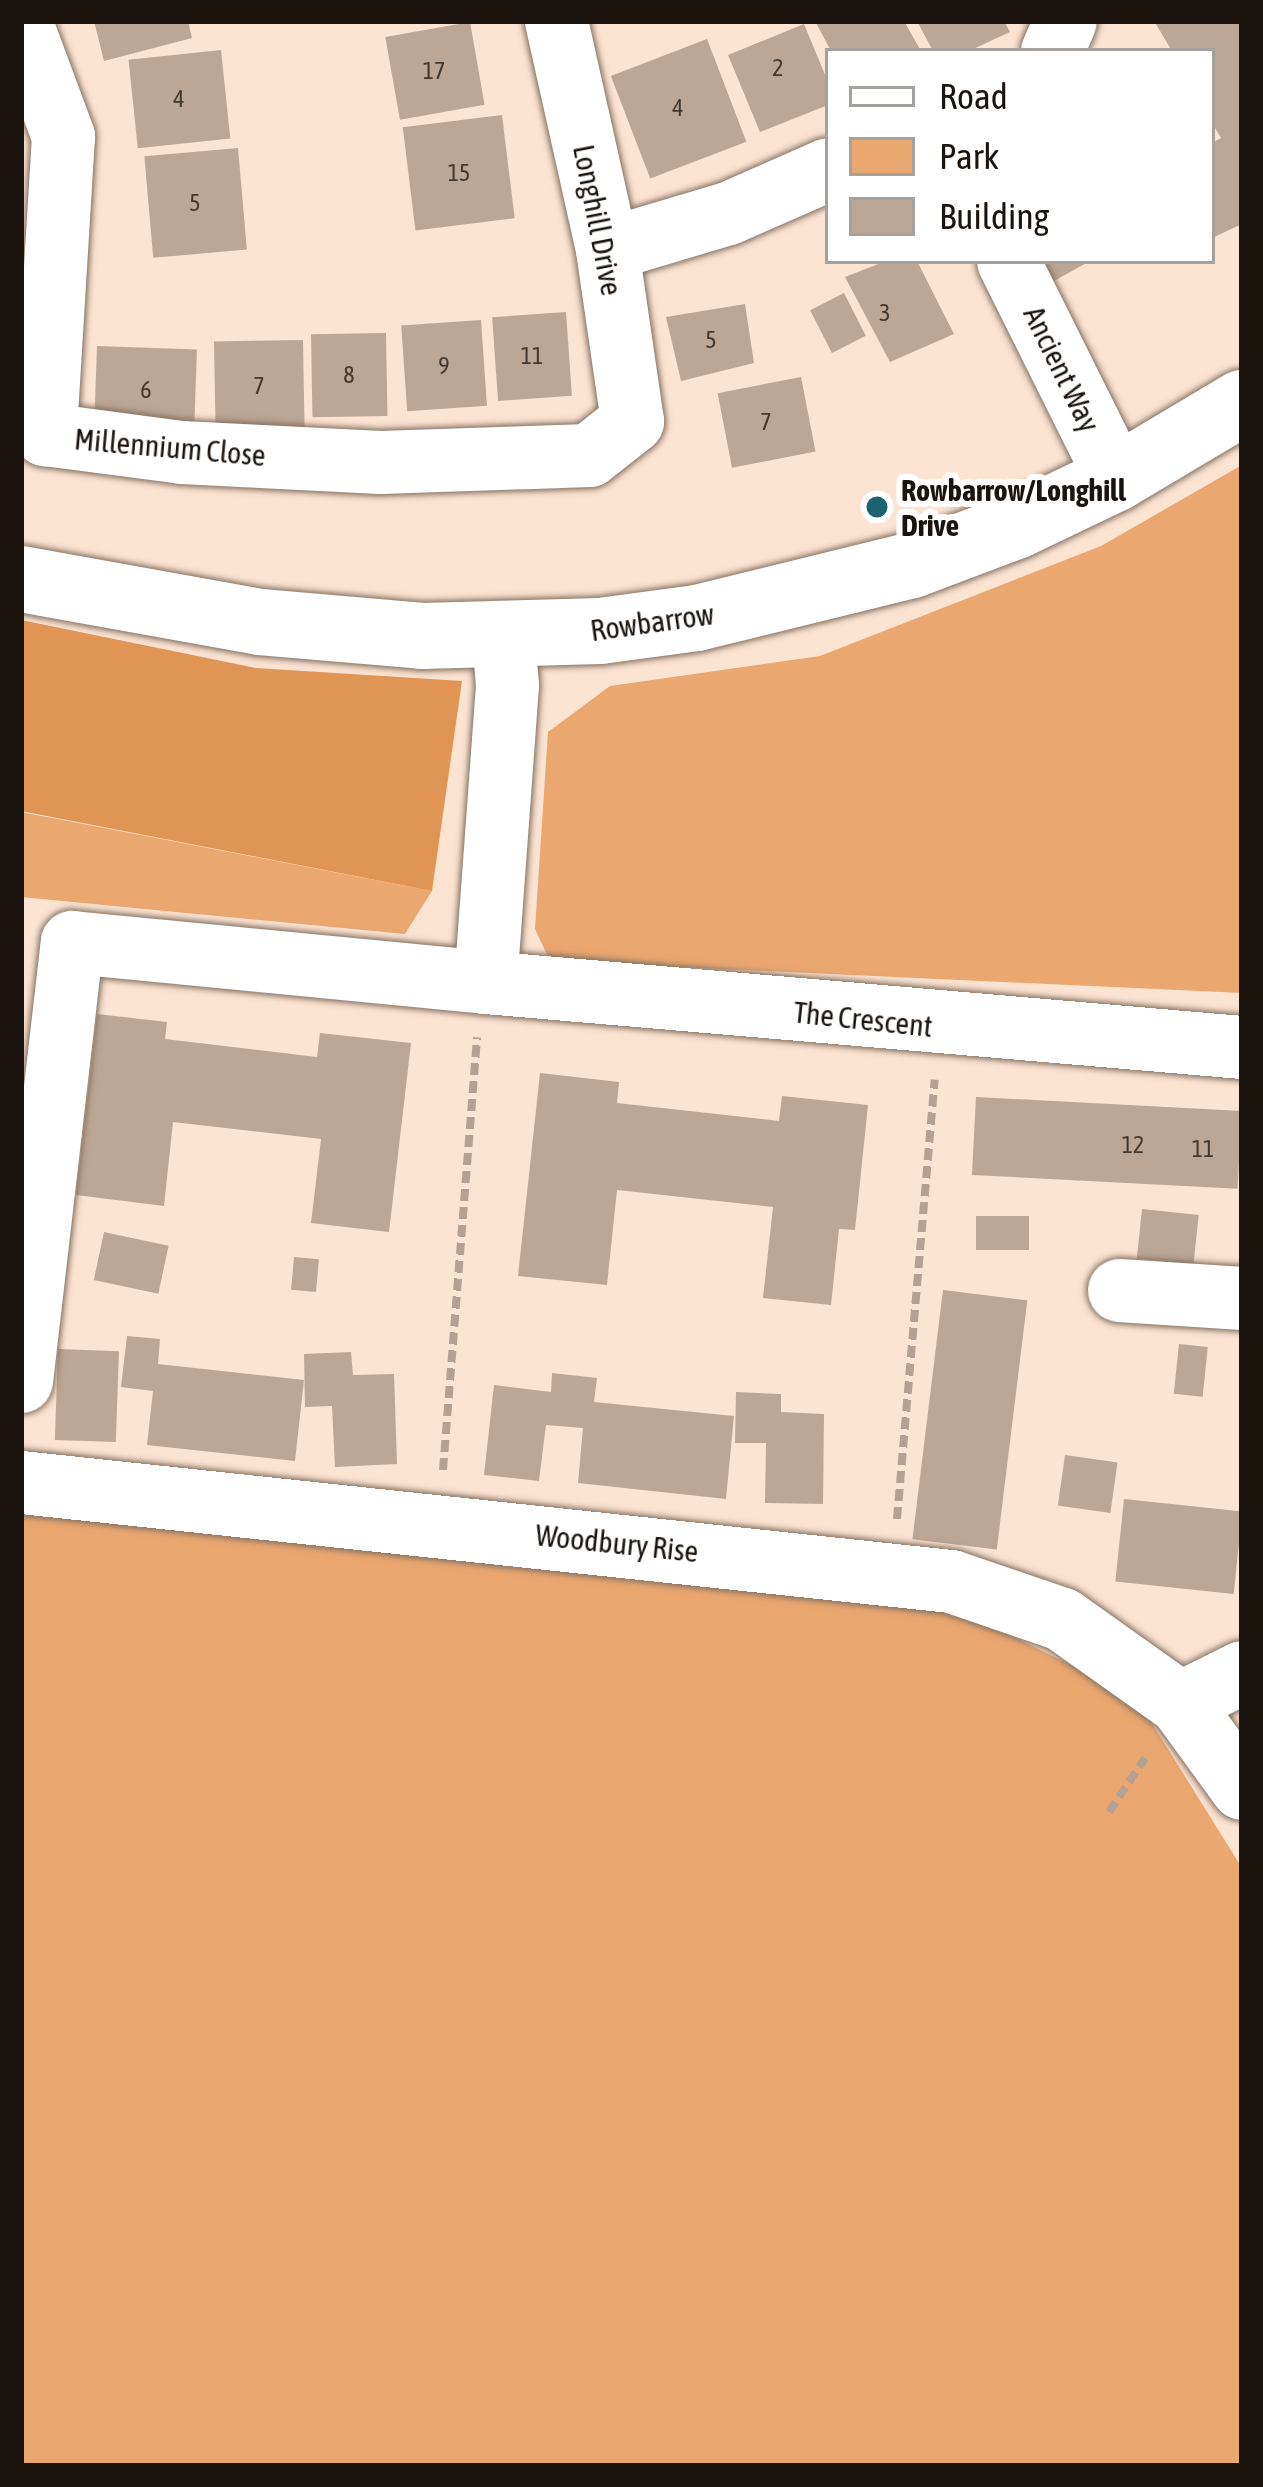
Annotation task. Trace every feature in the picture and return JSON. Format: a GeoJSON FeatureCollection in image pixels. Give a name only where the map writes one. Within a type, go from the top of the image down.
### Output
{"type":"FeatureCollection","features":[{"type":"Feature","properties":{"kind":"street","name":"Longhill Drive"},"geometry":{"type":"LineString","coordinates":[[556,21],[607,249],[632,421]]}},
{"type":"Feature","properties":{"kind":"street","name":"Millennium Close"},"geometry":{"type":"LineString","coordinates":[[21,23],[63,136],[45,434],[181,452],[380,462],[589,455],[632,421]]}},
{"type":"Feature","properties":{"kind":"street"},"geometry":{"type":"LineString","coordinates":[[607,249],[728,213],[825,171]]}},
{"type":"Feature","properties":{"kind":"street","name":"Ancient Way"},"geometry":{"type":"LineString","coordinates":[[1009,264],[1116,478]]}},
{"type":"Feature","properties":{"kind":"street","name":"Rowbarrow"},"geometry":{"type":"LineString","coordinates":[[21,579],[300,627],[503,637],[678,621],[806,596],[954,549],[1116,478],[1242,403]]}},
{"type":"Feature","properties":{"kind":"street"},"geometry":{"type":"LineString","coordinates":[[485,982],[507,685],[503,637]]}},
{"type":"Feature","properties":{"kind":"street","name":"The Crescent"},"geometry":{"type":"LineString","coordinates":[[21,1381],[72,942],[940,1027],[1242,1047]]}},
{"type":"Feature","properties":{"kind":"street"},"geometry":{"type":"LineString","coordinates":[[1119,1290],[1242,1298]]}},
{"type":"Feature","properties":{"kind":"street","name":"Woodbury Rise"},"geometry":{"type":"LineString","coordinates":[[21,1481],[951,1581],[1063,1619],[1180,1703],[1242,1788]]}},
{"type":"Feature","properties":{"kind":"street"},"geometry":{"type":"LineString","coordinates":[[1180,1703],[1242,1672]]}},
{"type":"Feature","properties":{"kind":"path"},"geometry":{"type":"LineString","coordinates":[[899,1495],[940,1027]]}},
{"type":"Feature","properties":{"kind":"path"},"geometry":{"type":"LineString","coordinates":[[440,1523],[475,1113],[471,1074]]}},
{"type":"Feature","properties":{"kind":"green space"},"geometry":{"type":"Polygon","coordinates":[[[1242,465],[1242,993],[550,961],[535,929],[548,732],[610,686],[820,656],[1101,546],[1242,465]]]}},
{"type":"Feature","properties":{"kind":"green space"},"geometry":{"type":"Polygon","coordinates":[[[21,812],[432,891],[405,934],[21,897],[21,812]]]}},
{"type":"Feature","properties":{"kind":"green space"},"geometry":{"type":"Polygon","coordinates":[[[21,1508],[960,1611],[1135,1696],[1242,1868],[1242,2466],[21,2466],[21,1508]]]}},
{"type":"Feature","properties":{"kind":"shaded area"},"geometry":{"type":"Polygon","coordinates":[[[21,620],[256,668],[462,681],[432,891],[21,811],[21,620]]]}},
{"type":"Feature","properties":{"kind":"building"},"geometry":{"type":"Polygon","coordinates":[[[94,21],[188,21],[192,38],[104,61],[94,21]]]}},
{"type":"Feature","properties":{"kind":"building"},"geometry":{"type":"Polygon","coordinates":[[[815,21],[904,21],[919,48],[829,48],[815,21]]]}},
{"type":"Feature","properties":{"kind":"building"},"geometry":{"type":"Polygon","coordinates":[[[917,21],[1004,21],[1010,32],[975,48],[931,48],[917,21]]]}},
{"type":"Feature","properties":{"kind":"building"},"geometry":{"type":"Polygon","coordinates":[[[1154,21],[1242,21],[1242,224],[1215,237],[1215,141],[1221,138],[1215,128],[1215,48],[1170,48],[1154,21]]]}},
{"type":"Feature","properties":{"kind":"building"},"geometry":{"type":"Polygon","coordinates":[[[470,22],[485,105],[400,120],[385,37],[470,22]]]}},
{"type":"Feature","properties":{"kind":"building"},"geometry":{"type":"Polygon","coordinates":[[[804,24],[825,75],[825,106],[760,132],[728,55],[804,24]]]}},
{"type":"Feature","properties":{"kind":"building"},"geometry":{"type":"Polygon","coordinates":[[[707,39],[746,142],[650,179],[611,76],[707,39]]]}},
{"type":"Feature","properties":{"kind":"building"},"geometry":{"type":"Polygon","coordinates":[[[221,50],[230,139],[138,148],[129,60],[221,50]]]}},
{"type":"Feature","properties":{"kind":"building"},"geometry":{"type":"Polygon","coordinates":[[[502,115],[515,218],[415,230],[403,127],[502,115]]]}},
{"type":"Feature","properties":{"kind":"building"},"geometry":{"type":"Polygon","coordinates":[[[238,148],[247,250],[153,258],[144,156],[238,148]]]}},
{"type":"Feature","properties":{"kind":"building"},"geometry":{"type":"Polygon","coordinates":[[[878,264],[919,264],[954,334],[890,362],[845,277],[878,264]]]}},
{"type":"Feature","properties":{"kind":"building"},"geometry":{"type":"Polygon","coordinates":[[[1045,264],[1085,264],[1054,281],[1045,264]]]}},
{"type":"Feature","properties":{"kind":"building"},"geometry":{"type":"Polygon","coordinates":[[[844,293],[866,336],[832,353],[810,310],[844,293]]]}},
{"type":"Feature","properties":{"kind":"building"},"geometry":{"type":"Polygon","coordinates":[[[745,304],[754,363],[681,381],[666,317],[745,304]]]}},
{"type":"Feature","properties":{"kind":"building"},"geometry":{"type":"Polygon","coordinates":[[[566,312],[572,396],[498,401],[492,317],[566,312]]]}},
{"type":"Feature","properties":{"kind":"building"},"geometry":{"type":"Polygon","coordinates":[[[481,320],[487,406],[407,411],[401,326],[481,320]]]}},
{"type":"Feature","properties":{"kind":"building"},"geometry":{"type":"Polygon","coordinates":[[[386,333],[387,416],[312,417],[311,334],[386,333]]]}},
{"type":"Feature","properties":{"kind":"building"},"geometry":{"type":"Polygon","coordinates":[[[303,340],[305,430],[216,432],[214,342],[303,340]]]}},
{"type":"Feature","properties":{"kind":"building"},"geometry":{"type":"Polygon","coordinates":[[[97,346],[197,349],[194,435],[94,432],[97,346]]]}},
{"type":"Feature","properties":{"kind":"building"},"geometry":{"type":"Polygon","coordinates":[[[801,377],[816,452],[732,468],[718,393],[801,377]]]}},
{"type":"Feature","properties":{"kind":"building"},"geometry":{"type":"Polygon","coordinates":[[[97,1014],[167,1022],[165,1039],[317,1057],[320,1033],[411,1043],[389,1232],[311,1223],[321,1139],[173,1122],[164,1206],[76,1195],[97,1014]]]}},
{"type":"Feature","properties":{"kind":"building"},"geometry":{"type":"Polygon","coordinates":[[[540,1073],[619,1082],[617,1103],[779,1121],[782,1096],[868,1105],[855,1230],[839,1229],[831,1305],[763,1298],[773,1207],[617,1190],[607,1285],[518,1276],[540,1073]]]}},
{"type":"Feature","properties":{"kind":"building"},"geometry":{"type":"Polygon","coordinates":[[[976,1097],[1242,1111],[1238,1189],[972,1175],[976,1097]]]}},
{"type":"Feature","properties":{"kind":"building"},"geometry":{"type":"Polygon","coordinates":[[[1142,1209],[1199,1215],[1193,1265],[1137,1259],[1142,1209]]]}},
{"type":"Feature","properties":{"kind":"building"},"geometry":{"type":"Polygon","coordinates":[[[976,1216],[1029,1216],[1029,1250],[976,1250],[976,1216]]]}},
{"type":"Feature","properties":{"kind":"building"},"geometry":{"type":"Polygon","coordinates":[[[104,1232],[169,1246],[158,1294],[94,1280],[104,1232]]]}},
{"type":"Feature","properties":{"kind":"building"},"geometry":{"type":"Polygon","coordinates":[[[294,1257],[319,1259],[316,1292],[291,1290],[294,1257]]]}},
{"type":"Feature","properties":{"kind":"building"},"geometry":{"type":"Polygon","coordinates":[[[943,1290],[1027,1300],[997,1549],[912,1539],[943,1290]]]}},
{"type":"Feature","properties":{"kind":"building"},"geometry":{"type":"Polygon","coordinates":[[[127,1336],[160,1339],[158,1364],[304,1380],[295,1461],[147,1445],[153,1391],[121,1387],[127,1336]]]}},
{"type":"Feature","properties":{"kind":"building"},"geometry":{"type":"Polygon","coordinates":[[[1179,1344],[1208,1347],[1203,1397],[1174,1394],[1179,1344]]]}},
{"type":"Feature","properties":{"kind":"building"},"geometry":{"type":"Polygon","coordinates":[[[58,1349],[119,1351],[116,1442],[55,1440],[58,1349]]]}},
{"type":"Feature","properties":{"kind":"building"},"geometry":{"type":"Polygon","coordinates":[[[351,1352],[353,1375],[394,1374],[397,1464],[335,1467],[332,1406],[305,1407],[304,1354],[351,1352]]]}},
{"type":"Feature","properties":{"kind":"building"},"geometry":{"type":"Polygon","coordinates":[[[552,1373],[597,1378],[594,1402],[734,1416],[726,1499],[578,1483],[583,1428],[546,1425],[539,1481],[484,1475],[494,1385],[551,1392],[552,1373]]]}},
{"type":"Feature","properties":{"kind":"building"},"geometry":{"type":"Polygon","coordinates":[[[736,1392],[781,1394],[781,1412],[824,1414],[823,1504],[765,1503],[766,1443],[735,1443],[736,1392]]]}},
{"type":"Feature","properties":{"kind":"building"},"geometry":{"type":"Polygon","coordinates":[[[1065,1455],[1117,1462],[1110,1513],[1058,1506],[1065,1455]]]}},
{"type":"Feature","properties":{"kind":"building"},"geometry":{"type":"Polygon","coordinates":[[[1124,1499],[1242,1511],[1234,1594],[1115,1582],[1124,1499]]]}},
{"type":"Feature","properties":{"kind":"place","name":"Rowbarrow/Longhill Drive"},"geometry":{"type":"Point","coordinates":[877,507]}}]}
